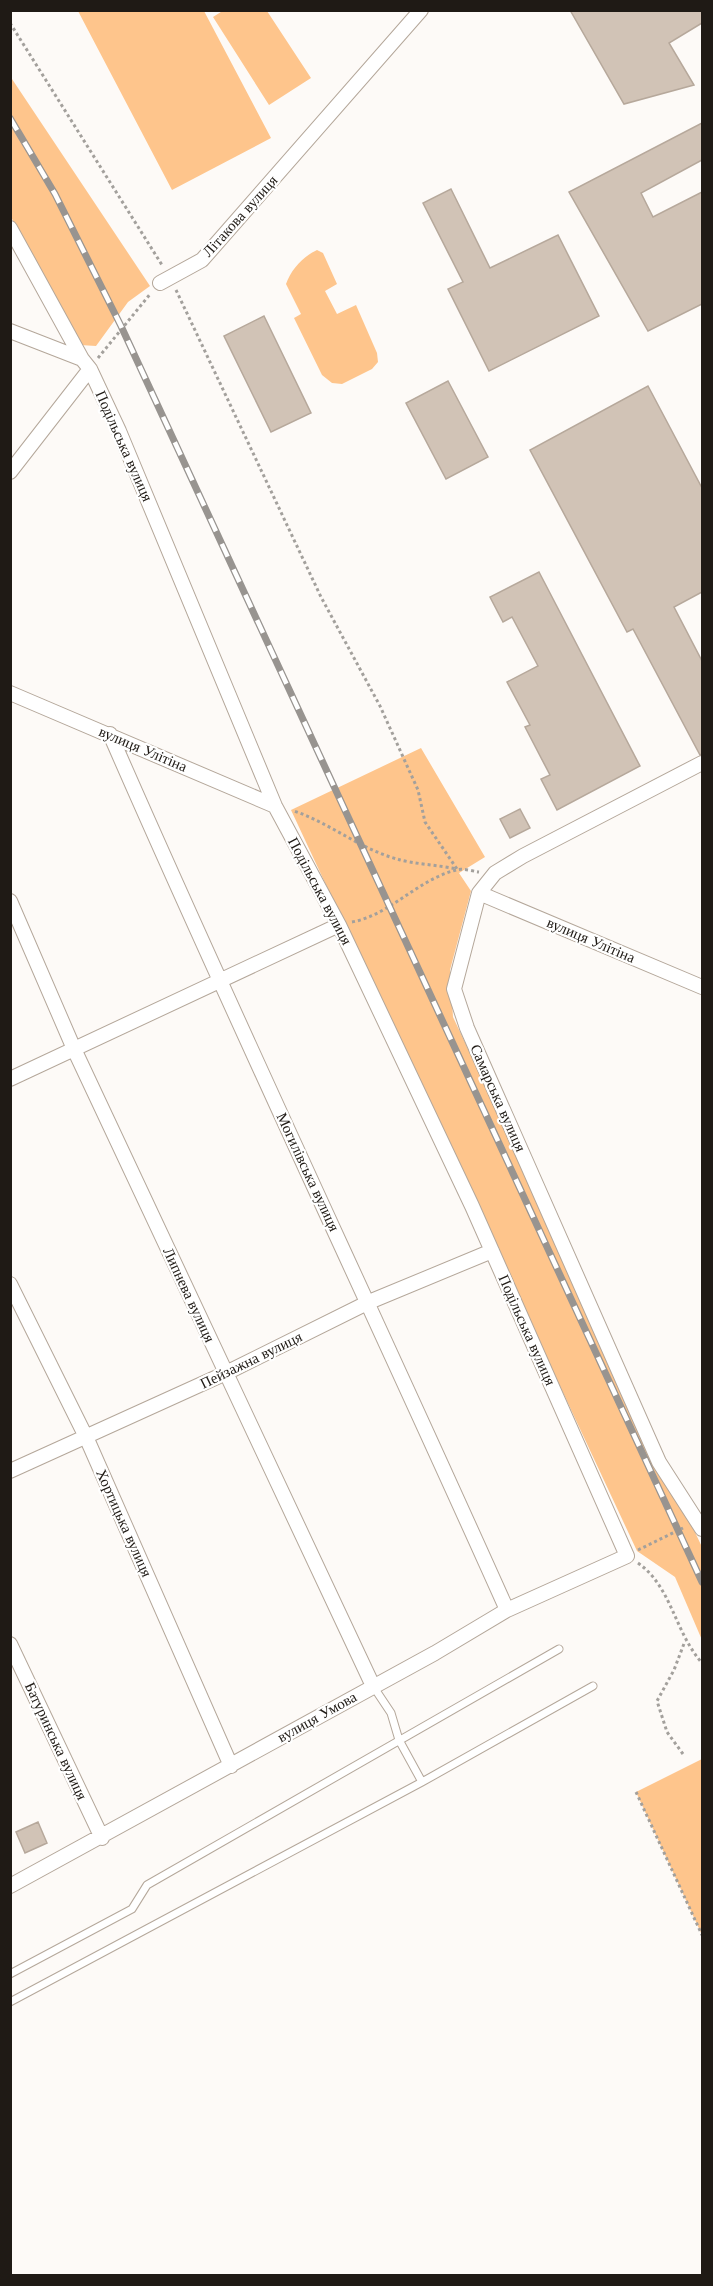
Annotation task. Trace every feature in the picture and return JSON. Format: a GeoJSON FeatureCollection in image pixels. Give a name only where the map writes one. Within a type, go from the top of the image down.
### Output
{"type":"FeatureCollection","features":[{"type":"Feature","properties":{"kind":"street","name":"Літакова вулиця"},"geometry":{"type":"LineString","coordinates":[[165,281],[202,260],[421,10]]}},
{"type":"Feature","properties":{"kind":"street","name":"Подільська вулиця"},"geometry":{"type":"LineString","coordinates":[[10,228],[86,364],[119,431],[275,806],[339,925],[492,1251],[627,1556]]}},
{"type":"Feature","properties":{"kind":"street"},"geometry":{"type":"LineString","coordinates":[[10,331],[86,364],[10,472]]}},
{"type":"Feature","properties":{"kind":"street","name":"вулиця Улітіна"},"geometry":{"type":"LineString","coordinates":[[10,693],[275,806]]}},
{"type":"Feature","properties":{"kind":"street","name":"Могилівська вулиця"},"geometry":{"type":"LineString","coordinates":[[110,734],[219,983],[369,1302],[507,1610]]}},
{"type":"Feature","properties":{"kind":"street","name":"Самарська вулиця"},"geometry":{"type":"LineString","coordinates":[[700,1525],[659,1462],[467,1028],[454,989],[479,893],[495,873],[523,856],[702,763]]}},
{"type":"Feature","properties":{"kind":"street","name":"вулиця Улітіна"},"geometry":{"type":"LineString","coordinates":[[479,893],[699,986]]}},
{"type":"Feature","properties":{"kind":"street","name":"Липнева вулиця"},"geometry":{"type":"LineString","coordinates":[[10,901],[74,1049],[373,1686]]}},
{"type":"Feature","properties":{"kind":"street"},"geometry":{"type":"LineString","coordinates":[[10,1079],[339,925]]}},
{"type":"Feature","properties":{"kind":"street"},"geometry":{"type":"LineString","coordinates":[[699,986],[702,999]]}},
{"type":"Feature","properties":{"kind":"street","name":"Пейзажна вулиця"},"geometry":{"type":"LineString","coordinates":[[10,1471],[87,1439],[226,1374],[369,1302],[492,1251]]}},
{"type":"Feature","properties":{"kind":"street","name":"Хортицька вулиця"},"geometry":{"type":"LineString","coordinates":[[10,1284],[87,1439],[231,1766]]}},
{"type":"Feature","properties":{"kind":"street","name":"вулиця Умова"},"geometry":{"type":"LineString","coordinates":[[10,1886],[102,1838],[507,1610],[627,1556]]}},
{"type":"Feature","properties":{"kind":"street","name":"Батуринська вулиця"},"geometry":{"type":"LineString","coordinates":[[10,1644],[102,1838]]}},
{"type":"Feature","properties":{"kind":"lane"},"geometry":{"type":"LineString","coordinates":[[10,1974],[132,1908],[147,1885],[559,1649]]}},
{"type":"Feature","properties":{"kind":"lane"},"geometry":{"type":"LineString","coordinates":[[373,1686],[391,1713],[399,1740],[422,1782]]}},
{"type":"Feature","properties":{"kind":"lane"},"geometry":{"type":"LineString","coordinates":[[10,2002],[422,1782],[592,1686]]}},
{"type":"Feature","properties":{"kind":"path"},"geometry":{"type":"LineString","coordinates":[[10,23],[165,281],[321,597],[389,725],[418,790],[425,822],[457,869]]}},
{"type":"Feature","properties":{"kind":"path"},"geometry":{"type":"LineString","coordinates":[[86,364],[165,281]]}},
{"type":"Feature","properties":{"kind":"path"},"geometry":{"type":"LineString","coordinates":[[275,806],[333,826],[360,843],[397,860],[428,862],[457,869],[495,873]]}},
{"type":"Feature","properties":{"kind":"path"},"geometry":{"type":"LineString","coordinates":[[339,925],[364,920],[457,869]]}},
{"type":"Feature","properties":{"kind":"path"},"geometry":{"type":"LineString","coordinates":[[627,1556],[700,1525]]}},
{"type":"Feature","properties":{"kind":"path"},"geometry":{"type":"LineString","coordinates":[[627,1556],[651,1572],[662,1589],[685,1641],[702,1663]]}},
{"type":"Feature","properties":{"kind":"path"},"geometry":{"type":"LineString","coordinates":[[683,1754],[667,1732],[657,1701],[674,1670],[685,1641]]}},
{"type":"Feature","properties":{"kind":"path"},"geometry":{"type":"LineString","coordinates":[[636,1792],[702,1935]]}},
{"type":"Feature","properties":{"kind":"shaded area"},"geometry":{"type":"Polygon","coordinates":[[[224,10],[267,11],[311,78],[269,105],[213,17],[224,10]]]}},
{"type":"Feature","properties":{"kind":"shaded area"},"geometry":{"type":"Polygon","coordinates":[[[78,11],[204,11],[271,138],[172,190],[78,11]]]}},
{"type":"Feature","properties":{"kind":"shaded area"},"geometry":{"type":"Polygon","coordinates":[[[10,76],[150,286],[128,302],[96,346],[80,345],[11,217],[10,76]]]}},
{"type":"Feature","properties":{"kind":"shaded area"},"geometry":{"type":"Polygon","coordinates":[[[317,250],[323,253],[337,284],[325,291],[337,314],[356,305],[377,353],[378,362],[372,369],[342,384],[332,383],[322,375],[294,318],[301,314],[286,284],[298,264],[317,250]]]}},
{"type":"Feature","properties":{"kind":"shaded area"},"geometry":{"type":"Polygon","coordinates":[[[421,748],[485,857],[459,873],[471,891],[450,970],[453,1017],[702,1547],[702,1640],[675,1577],[637,1551],[291,810],[421,748]]]}},
{"type":"Feature","properties":{"kind":"shaded area"},"geometry":{"type":"Polygon","coordinates":[[[702,1759],[702,1935],[636,1792],[702,1759]]]}},
{"type":"Feature","properties":{"kind":"building"},"geometry":{"type":"Polygon","coordinates":[[[570,10],[702,10],[702,23],[669,43],[694,85],[624,104],[570,10]]]}},
{"type":"Feature","properties":{"kind":"building"},"geometry":{"type":"Polygon","coordinates":[[[702,123],[702,160],[641,193],[653,217],[702,192],[702,304],[648,331],[569,192],[702,123]]]}},
{"type":"Feature","properties":{"kind":"building"},"geometry":{"type":"Polygon","coordinates":[[[451,189],[490,268],[558,235],[599,316],[489,371],[448,289],[463,282],[423,203],[451,189]]]}},
{"type":"Feature","properties":{"kind":"building"},"geometry":{"type":"Polygon","coordinates":[[[264,316],[311,413],[271,432],[224,336],[264,316]]]}},
{"type":"Feature","properties":{"kind":"building"},"geometry":{"type":"Polygon","coordinates":[[[448,381],[488,457],[446,479],[406,403],[448,381]]]}},
{"type":"Feature","properties":{"kind":"building"},"geometry":{"type":"Polygon","coordinates":[[[648,386],[702,488],[702,592],[674,607],[702,661],[702,754],[700,755],[633,629],[627,632],[530,450],[648,386]]]}},
{"type":"Feature","properties":{"kind":"building"},"geometry":{"type":"Polygon","coordinates":[[[539,572],[640,766],[557,810],[541,779],[550,775],[525,727],[530,725],[507,682],[538,666],[512,617],[503,622],[490,597],[539,572]]]}},
{"type":"Feature","properties":{"kind":"building"},"geometry":{"type":"Polygon","coordinates":[[[520,809],[530,828],[510,838],[500,819],[520,809]]]}},
{"type":"Feature","properties":{"kind":"building"},"geometry":{"type":"Polygon","coordinates":[[[38,1822],[47,1843],[25,1853],[16,1832],[38,1822]]]}},
{"type":"Feature","properties":{"kind":"railway"},"geometry":{"type":"LineString","coordinates":[[10,118],[55,194],[121,326],[702,1582]]}}]}
